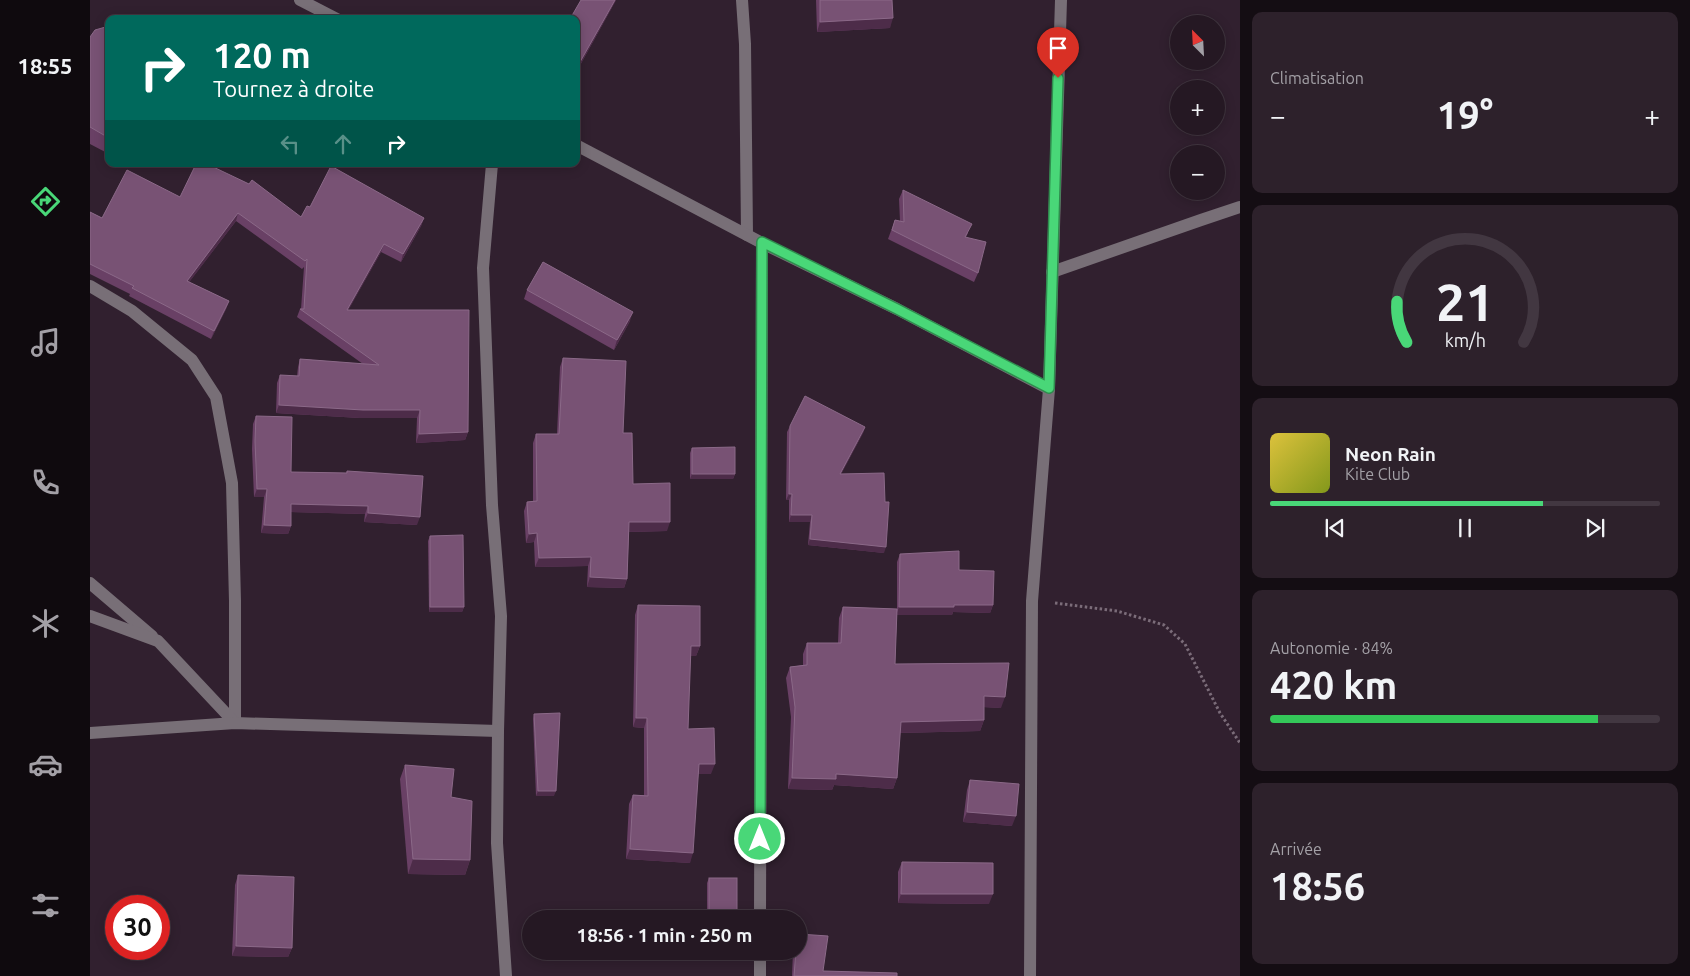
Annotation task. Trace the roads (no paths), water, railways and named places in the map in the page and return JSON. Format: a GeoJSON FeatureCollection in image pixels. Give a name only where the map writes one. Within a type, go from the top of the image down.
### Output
{"type":"FeatureCollection","features":[{"type":"Feature","properties":{"kind":"street"},"geometry":{"type":"LineString","coordinates":[[300,0],[329,15]]}},
{"type":"Feature","properties":{"kind":"street"},"geometry":{"type":"LineString","coordinates":[[742,0],[745,44],[747,235]]}},
{"type":"Feature","properties":{"kind":"street"},"geometry":{"type":"LineString","coordinates":[[1030,976],[1032,600],[1049,388],[1061,0]]}},
{"type":"Feature","properties":{"kind":"street"},"geometry":{"type":"LineString","coordinates":[[580,147],[747,235],[897,309],[1049,388]]}},
{"type":"Feature","properties":{"kind":"street"},"geometry":{"type":"LineString","coordinates":[[492,167],[484,268],[492,505],[502,616],[497,843],[506,976]]}},
{"type":"Feature","properties":{"kind":"street"},"geometry":{"type":"LineString","coordinates":[[1052,272],[1240,208]]}},
{"type":"Feature","properties":{"kind":"street"},"geometry":{"type":"LineString","coordinates":[[760,910],[762,242]]}},
{"type":"Feature","properties":{"kind":"street"},"geometry":{"type":"LineString","coordinates":[[90,286],[132,311],[192,360],[216,397],[232,483],[235,601],[235,723]]}},
{"type":"Feature","properties":{"kind":"street"},"geometry":{"type":"LineString","coordinates":[[90,583],[158,641],[235,723]]}},
{"type":"Feature","properties":{"kind":"street"},"geometry":{"type":"LineString","coordinates":[[90,616],[158,641]]}},
{"type":"Feature","properties":{"kind":"street"},"geometry":{"type":"LineString","coordinates":[[90,733],[235,723],[498,730]]}},
{"type":"Feature","properties":{"kind":"street"},"geometry":{"type":"LineString","coordinates":[[760,960],[760,976]]}}]}
